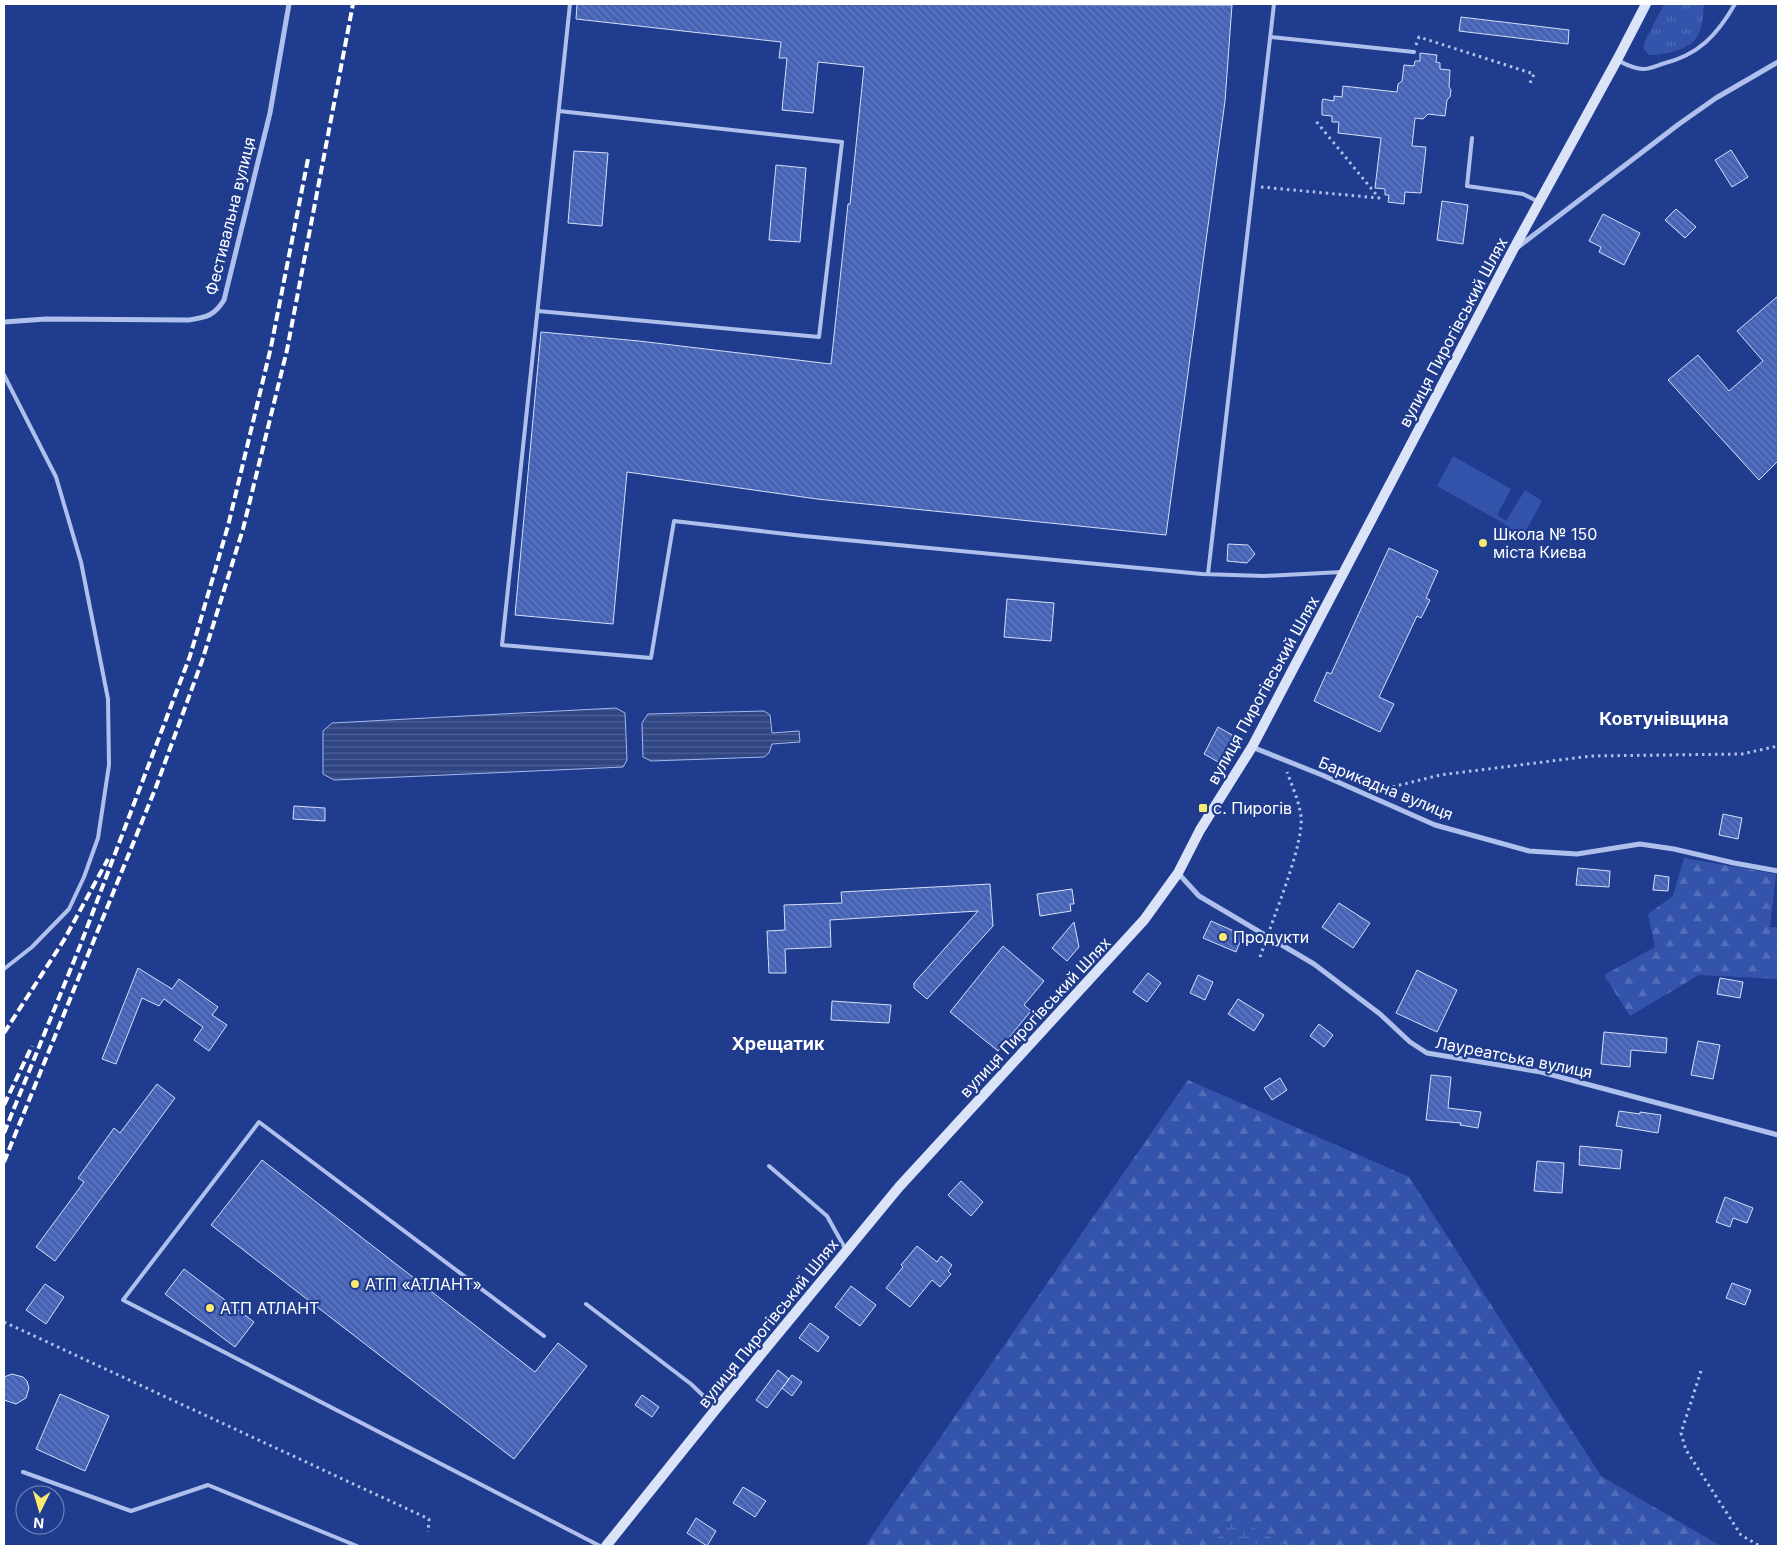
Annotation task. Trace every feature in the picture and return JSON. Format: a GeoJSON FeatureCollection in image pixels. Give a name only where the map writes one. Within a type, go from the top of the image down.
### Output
{"type":"FeatureCollection","features":[{"type":"Feature","properties":{"kind":"street","name":"Фестивальна вулиця"},"geometry":{"type":"LineString","coordinates":[[4,322],[46,319],[189,320],[206,317],[217,310],[224,300],[270,113],[289,4]]}},
{"type":"Feature","properties":{"kind":"street","name":"вулиця Пирогівський Шлях"},"geometry":{"type":"LineString","coordinates":[[606,1546],[899,1187],[1144,920],[1178,873],[1200,830],[1252,748],[1513,250],[1646,4]]}},
{"type":"Feature","properties":{"kind":"street"},"geometry":{"type":"LineString","coordinates":[[1513,250],[1686,119],[1716,98],[1778,62]]}},
{"type":"Feature","properties":{"kind":"street","name":"Барикадна вулиця"},"geometry":{"type":"LineString","coordinates":[[1252,748],[1366,794],[1436,825],[1529,851],[1577,854],[1640,844],[1778,870]]}},
{"type":"Feature","properties":{"kind":"street","name":"Лауреатська вулиця"},"geometry":{"type":"LineString","coordinates":[[1178,873],[1199,896],[1314,964],[1380,1014],[1410,1042],[1427,1053],[1541,1072],[1778,1135]]}},
{"type":"Feature","properties":{"kind":"lane"},"geometry":{"type":"LineString","coordinates":[[570,4],[502,645],[651,658],[674,521],[814,537],[1208,574],[1264,576],[1344,572]]}},
{"type":"Feature","properties":{"kind":"lane"},"geometry":{"type":"LineString","coordinates":[[1208,574],[1274,4]]}},
{"type":"Feature","properties":{"kind":"lane"},"geometry":{"type":"LineString","coordinates":[[1617,60],[1643,69],[1670,62],[1692,53],[1722,27],[1735,4]]}},
{"type":"Feature","properties":{"kind":"lane"},"geometry":{"type":"LineString","coordinates":[[1270,37],[1414,52]]}},
{"type":"Feature","properties":{"kind":"lane"},"geometry":{"type":"LineString","coordinates":[[538,311],[819,337],[842,142],[559,112]]}},
{"type":"Feature","properties":{"kind":"lane"},"geometry":{"type":"LineString","coordinates":[[1472,138],[1466,186],[1523,194],[1540,202]]}},
{"type":"Feature","properties":{"kind":"lane"},"geometry":{"type":"LineString","coordinates":[[4,375],[56,477],[81,562],[108,699],[109,765],[98,838],[84,877],[69,909],[32,947],[4,970]]}},
{"type":"Feature","properties":{"kind":"lane"},"geometry":{"type":"LineString","coordinates":[[544,1336],[259,1122],[123,1300],[600,1546]]}},
{"type":"Feature","properties":{"kind":"lane"},"geometry":{"type":"LineString","coordinates":[[769,1166],[827,1216],[847,1251]]}},
{"type":"Feature","properties":{"kind":"lane"},"geometry":{"type":"LineString","coordinates":[[586,1304],[691,1384],[716,1409]]}},
{"type":"Feature","properties":{"kind":"lane"},"geometry":{"type":"LineString","coordinates":[[23,1472],[131,1511],[208,1485],[357,1546]]}},
{"type":"Feature","properties":{"kind":"path"},"geometry":{"type":"LineString","coordinates":[[1414,52],[1420,37],[1534,74],[1530,83]]}},
{"type":"Feature","properties":{"kind":"path"},"geometry":{"type":"LineString","coordinates":[[1253,186],[1379,198],[1315,120]]}},
{"type":"Feature","properties":{"kind":"path"},"geometry":{"type":"LineString","coordinates":[[1366,794],[1440,775],[1592,756],[1742,754],[1778,746]]}},
{"type":"Feature","properties":{"kind":"path"},"geometry":{"type":"LineString","coordinates":[[1260,957],[1293,860],[1301,830],[1301,816],[1283,760]]}},
{"type":"Feature","properties":{"kind":"path"},"geometry":{"type":"LineString","coordinates":[[4,1322],[429,1519],[428,1532]]}},
{"type":"Feature","properties":{"kind":"path"},"geometry":{"type":"LineString","coordinates":[[1701,1371],[1681,1433],[1686,1450],[1741,1535],[1760,1546]]}},
{"type":"Feature","properties":{"kind":"green space"},"geometry":{"type":"Polygon","coordinates":[[[1664,4],[1704,4],[1701,28],[1694,40],[1683,48],[1669,53],[1649,55],[1644,49],[1645,41],[1664,4]]]}},
{"type":"Feature","properties":{"kind":"green space"},"geometry":{"type":"Polygon","coordinates":[[[1453,456],[1511,489],[1497,515],[1506,521],[1525,490],[1542,501],[1522,538],[1504,528],[1505,524],[1437,486],[1453,456]]]}},
{"type":"Feature","properties":{"kind":"green space"},"geometry":{"type":"Polygon","coordinates":[[[1684,858],[1776,874],[1770,927],[1778,927],[1778,979],[1699,975],[1630,1016],[1604,975],[1655,947],[1648,914],[1673,896],[1684,858]]]}},
{"type":"Feature","properties":{"kind":"green space"},"geometry":{"type":"Polygon","coordinates":[[[1188,1080],[1409,1177],[1601,1476],[1721,1546],[1287,1546],[1234,1517],[1211,1546],[865,1546],[1188,1080]]]}},
{"type":"Feature","properties":{"kind":"green space"},"geometry":{"type":"Polygon","coordinates":[[[1234,1517],[1287,1546],[1211,1546],[1234,1517]]]}},
{"type":"Feature","properties":{"kind":"shaded area"},"geometry":{"type":"Polygon","coordinates":[[[616,708],[625,713],[627,760],[623,767],[334,780],[323,774],[323,731],[332,723],[616,708]]]}},
{"type":"Feature","properties":{"kind":"shaded area"},"geometry":{"type":"Polygon","coordinates":[[[764,711],[770,715],[772,733],[799,731],[800,742],[772,744],[769,753],[764,757],[651,761],[643,757],[642,723],[648,714],[764,711]]]}},
{"type":"Feature","properties":{"kind":"building"},"geometry":{"type":"Polygon","coordinates":[[[577,4],[1232,5],[1225,101],[1166,535],[817,499],[627,472],[613,624],[515,615],[541,332],[639,341],[831,364],[864,67],[818,62],[813,113],[782,110],[787,58],[779,58],[781,42],[576,19],[577,4]]]}},
{"type":"Feature","properties":{"kind":"building"},"geometry":{"type":"Polygon","coordinates":[[[1461,17],[1569,30],[1568,44],[1459,31],[1461,17]]]}},
{"type":"Feature","properties":{"kind":"building"},"geometry":{"type":"Polygon","coordinates":[[[1420,53],[1437,55],[1436,62],[1440,63],[1440,69],[1450,70],[1450,97],[1447,100],[1445,116],[1428,114],[1423,119],[1415,118],[1412,146],[1426,147],[1421,193],[1405,192],[1404,204],[1388,202],[1389,195],[1385,195],[1385,189],[1375,188],[1381,138],[1338,133],[1339,122],[1332,122],[1332,116],[1322,115],[1322,102],[1323,99],[1334,101],[1334,96],[1342,97],[1343,86],[1397,92],[1398,84],[1402,81],[1404,65],[1414,66],[1415,61],[1420,61],[1420,53]]]}},
{"type":"Feature","properties":{"kind":"building"},"geometry":{"type":"Polygon","coordinates":[[[1731,150],[1748,177],[1732,187],[1715,160],[1731,150]]]}},
{"type":"Feature","properties":{"kind":"building"},"geometry":{"type":"Polygon","coordinates":[[[574,151],[608,153],[602,226],[568,223],[574,151]]]}},
{"type":"Feature","properties":{"kind":"building"},"geometry":{"type":"Polygon","coordinates":[[[776,165],[806,168],[800,242],[769,240],[776,165]]]}},
{"type":"Feature","properties":{"kind":"building"},"geometry":{"type":"Polygon","coordinates":[[[1442,201],[1468,205],[1463,244],[1437,240],[1442,201]]]}},
{"type":"Feature","properties":{"kind":"building"},"geometry":{"type":"Polygon","coordinates":[[[1676,209],[1696,227],[1685,238],[1665,220],[1676,209]]]}},
{"type":"Feature","properties":{"kind":"building"},"geometry":{"type":"Polygon","coordinates":[[[1603,214],[1640,233],[1624,265],[1599,252],[1601,247],[1589,241],[1603,214]]]}},
{"type":"Feature","properties":{"kind":"building"},"geometry":{"type":"Polygon","coordinates":[[[1778,296],[1778,461],[1759,480],[1668,380],[1698,355],[1729,391],[1763,361],[1737,331],[1778,296]]]}},
{"type":"Feature","properties":{"kind":"building"},"geometry":{"type":"Polygon","coordinates":[[[1228,544],[1248,545],[1255,554],[1247,563],[1227,561],[1228,544]]]}},
{"type":"Feature","properties":{"kind":"building"},"geometry":{"type":"Polygon","coordinates":[[[1389,548],[1438,571],[1426,598],[1430,600],[1421,618],[1417,616],[1379,697],[1394,704],[1380,732],[1314,701],[1327,672],[1331,674],[1389,548]]]}},
{"type":"Feature","properties":{"kind":"building"},"geometry":{"type":"Polygon","coordinates":[[[1007,599],[1054,603],[1051,641],[1004,637],[1007,599]]]}},
{"type":"Feature","properties":{"kind":"building"},"geometry":{"type":"Polygon","coordinates":[[[1218,727],[1234,736],[1220,763],[1204,754],[1218,727]]]}},
{"type":"Feature","properties":{"kind":"building"},"geometry":{"type":"Polygon","coordinates":[[[294,806],[325,808],[325,821],[293,819],[294,806]]]}},
{"type":"Feature","properties":{"kind":"building"},"geometry":{"type":"Polygon","coordinates":[[[1723,814],[1742,818],[1738,839],[1719,835],[1723,814]]]}},
{"type":"Feature","properties":{"kind":"building"},"geometry":{"type":"Polygon","coordinates":[[[1578,868],[1610,871],[1609,887],[1576,885],[1578,868]]]}},
{"type":"Feature","properties":{"kind":"building"},"geometry":{"type":"Polygon","coordinates":[[[1655,875],[1669,877],[1668,891],[1653,890],[1655,875]]]}},
{"type":"Feature","properties":{"kind":"building"},"geometry":{"type":"Polygon","coordinates":[[[990,884],[993,926],[927,999],[914,988],[914,983],[978,911],[830,920],[831,947],[785,949],[786,973],[769,973],[767,931],[785,930],[784,905],[842,903],[841,892],[990,884]]]}},
{"type":"Feature","properties":{"kind":"building"},"geometry":{"type":"Polygon","coordinates":[[[1072,889],[1074,904],[1070,904],[1071,911],[1040,916],[1037,894],[1072,889]]]}},
{"type":"Feature","properties":{"kind":"building"},"geometry":{"type":"Polygon","coordinates":[[[1339,903],[1370,923],[1353,948],[1322,927],[1339,903]]]}},
{"type":"Feature","properties":{"kind":"building","name":"Продукти"},"geometry":{"type":"Polygon","coordinates":[[[1211,921],[1243,935],[1236,952],[1203,938],[1211,921]]]}},
{"type":"Feature","properties":{"kind":"building"},"geometry":{"type":"Polygon","coordinates":[[[1074,922],[1079,947],[1067,961],[1052,948],[1074,922]]]}},
{"type":"Feature","properties":{"kind":"building"},"geometry":{"type":"Polygon","coordinates":[[[1003,946],[1044,981],[1024,1005],[1031,1011],[998,1051],[950,1012],[1003,946]]]}},
{"type":"Feature","properties":{"kind":"building"},"geometry":{"type":"Polygon","coordinates":[[[138,968],[172,989],[179,979],[218,1007],[212,1015],[227,1025],[209,1051],[194,1040],[203,1027],[164,999],[159,1006],[142,998],[116,1064],[102,1059],[138,968]]]}},
{"type":"Feature","properties":{"kind":"building"},"geometry":{"type":"Polygon","coordinates":[[[1417,970],[1457,990],[1437,1032],[1396,1013],[1417,970]]]}},
{"type":"Feature","properties":{"kind":"building"},"geometry":{"type":"Polygon","coordinates":[[[1148,973],[1161,983],[1147,1002],[1133,992],[1148,973]]]}},
{"type":"Feature","properties":{"kind":"building"},"geometry":{"type":"Polygon","coordinates":[[[1198,975],[1213,982],[1205,1000],[1190,993],[1198,975]]]}},
{"type":"Feature","properties":{"kind":"building"},"geometry":{"type":"Polygon","coordinates":[[[1720,978],[1743,982],[1740,998],[1717,994],[1720,978]]]}},
{"type":"Feature","properties":{"kind":"building"},"geometry":{"type":"Polygon","coordinates":[[[1238,999],[1264,1015],[1254,1031],[1228,1014],[1238,999]]]}},
{"type":"Feature","properties":{"kind":"building"},"geometry":{"type":"Polygon","coordinates":[[[832,1001],[891,1005],[889,1023],[831,1020],[832,1001]]]}},
{"type":"Feature","properties":{"kind":"building"},"geometry":{"type":"Polygon","coordinates":[[[1319,1024],[1333,1035],[1324,1047],[1310,1036],[1319,1024]]]}},
{"type":"Feature","properties":{"kind":"building"},"geometry":{"type":"Polygon","coordinates":[[[1604,1032],[1667,1038],[1666,1053],[1631,1050],[1630,1067],[1601,1064],[1604,1032]]]}},
{"type":"Feature","properties":{"kind":"building"},"geometry":{"type":"Polygon","coordinates":[[[1698,1041],[1720,1045],[1713,1079],[1691,1075],[1698,1041]]]}},
{"type":"Feature","properties":{"kind":"building"},"geometry":{"type":"Polygon","coordinates":[[[1431,1075],[1451,1077],[1448,1108],[1481,1112],[1478,1128],[1460,1125],[1461,1123],[1426,1120],[1431,1075]]]}},
{"type":"Feature","properties":{"kind":"building"},"geometry":{"type":"Polygon","coordinates":[[[1280,1078],[1287,1090],[1272,1100],[1264,1088],[1280,1078]]]}},
{"type":"Feature","properties":{"kind":"building"},"geometry":{"type":"Polygon","coordinates":[[[157,1084],[175,1098],[55,1261],[36,1247],[84,1182],[78,1178],[114,1128],[120,1133],[157,1084]]]}},
{"type":"Feature","properties":{"kind":"building"},"geometry":{"type":"Polygon","coordinates":[[[1619,1111],[1661,1115],[1658,1133],[1616,1126],[1619,1111]]]}},
{"type":"Feature","properties":{"kind":"building"},"geometry":{"type":"Polygon","coordinates":[[[1580,1146],[1622,1150],[1620,1169],[1579,1165],[1580,1146]]]}},
{"type":"Feature","properties":{"kind":"building","name":"АТП «АТЛАНТ»"},"geometry":{"type":"Polygon","coordinates":[[[262,1160],[535,1372],[558,1343],[587,1366],[514,1459],[211,1225],[262,1160]]]}},
{"type":"Feature","properties":{"kind":"building"},"geometry":{"type":"Polygon","coordinates":[[[1537,1161],[1564,1163],[1562,1193],[1534,1191],[1537,1161]]]}},
{"type":"Feature","properties":{"kind":"building"},"geometry":{"type":"Polygon","coordinates":[[[961,1181],[983,1202],[971,1216],[948,1195],[961,1181]]]}},
{"type":"Feature","properties":{"kind":"building"},"geometry":{"type":"Polygon","coordinates":[[[1725,1197],[1753,1208],[1747,1223],[1733,1218],[1730,1227],[1716,1222],[1725,1197]]]}},
{"type":"Feature","properties":{"kind":"building"},"geometry":{"type":"Polygon","coordinates":[[[917,1246],[937,1262],[941,1256],[952,1265],[948,1271],[951,1274],[940,1287],[932,1280],[910,1307],[886,1288],[903,1267],[901,1265],[917,1246]]]}},
{"type":"Feature","properties":{"kind":"building","name":"АТП АТЛАНТ"},"geometry":{"type":"Polygon","coordinates":[[[184,1269],[254,1322],[235,1347],[165,1294],[184,1269]]]}},
{"type":"Feature","properties":{"kind":"building"},"geometry":{"type":"Polygon","coordinates":[[[1732,1283],[1751,1290],[1745,1305],[1726,1298],[1732,1283]]]}},
{"type":"Feature","properties":{"kind":"building"},"geometry":{"type":"Polygon","coordinates":[[[45,1284],[64,1297],[46,1324],[26,1310],[45,1284]]]}},
{"type":"Feature","properties":{"kind":"building"},"geometry":{"type":"Polygon","coordinates":[[[851,1286],[876,1305],[860,1326],[835,1307],[851,1286]]]}},
{"type":"Feature","properties":{"kind":"building"},"geometry":{"type":"Polygon","coordinates":[[[810,1323],[829,1337],[818,1352],[799,1338],[810,1323]]]}},
{"type":"Feature","properties":{"kind":"building"},"geometry":{"type":"Polygon","coordinates":[[[778,1370],[789,1379],[792,1375],[802,1382],[792,1396],[782,1388],[767,1408],[756,1400],[778,1370]]]}},
{"type":"Feature","properties":{"kind":"building"},"geometry":{"type":"Polygon","coordinates":[[[12,1374],[23,1377],[27,1381],[29,1388],[26,1398],[16,1404],[4,1400],[4,1377],[12,1374]]]}},
{"type":"Feature","properties":{"kind":"building"},"geometry":{"type":"Polygon","coordinates":[[[60,1394],[109,1416],[85,1471],[36,1449],[60,1394]]]}},
{"type":"Feature","properties":{"kind":"building"},"geometry":{"type":"Polygon","coordinates":[[[642,1395],[659,1407],[652,1417],[635,1405],[642,1395]]]}},
{"type":"Feature","properties":{"kind":"building"},"geometry":{"type":"Polygon","coordinates":[[[743,1487],[766,1501],[755,1517],[733,1503],[743,1487]]]}},
{"type":"Feature","properties":{"kind":"building"},"geometry":{"type":"Polygon","coordinates":[[[696,1518],[716,1531],[707,1546],[687,1533],[696,1518]]]}},
{"type":"Feature","properties":{"kind":"railway"},"geometry":{"type":"LineString","coordinates":[[4,1162],[156,787],[202,661],[243,529],[287,350],[353,4]]}},
{"type":"Feature","properties":{"kind":"railway"},"geometry":{"type":"LineString","coordinates":[[4,1133],[80,946],[190,656],[228,526],[271,347],[308,159]]}},
{"type":"Feature","properties":{"kind":"railway"},"geometry":{"type":"LineString","coordinates":[[4,1033],[64,940],[108,859]]}},
{"type":"Feature","properties":{"kind":"railway"},"geometry":{"type":"LineString","coordinates":[[4,1105],[32,1046]]}},
{"type":"Feature","properties":{"kind":"place","name":"Школа № 150 міста Києва"},"geometry":{"type":"Point","coordinates":[1483,543]}},
{"type":"Feature","properties":{"kind":"place","name":"с. Пирогів"},"geometry":{"type":"Point","coordinates":[1203,808]}},
{"type":"Feature","properties":{"kind":"place","name":"Продукти"},"geometry":{"type":"Point","coordinates":[1223,937]}},
{"type":"Feature","properties":{"kind":"place","name":"АТП «АТЛАНТ»"},"geometry":{"type":"Point","coordinates":[355,1284]}},
{"type":"Feature","properties":{"kind":"place","name":"АТП АТЛАНТ"},"geometry":{"type":"Point","coordinates":[210,1308]}},
{"type":"Feature","properties":{"kind":"district","name":"Ковтунівщина"},"geometry":{"type":"Point","coordinates":[1664,718]}},
{"type":"Feature","properties":{"kind":"district","name":"Хрещатик"},"geometry":{"type":"Point","coordinates":[778,1043]}}]}
